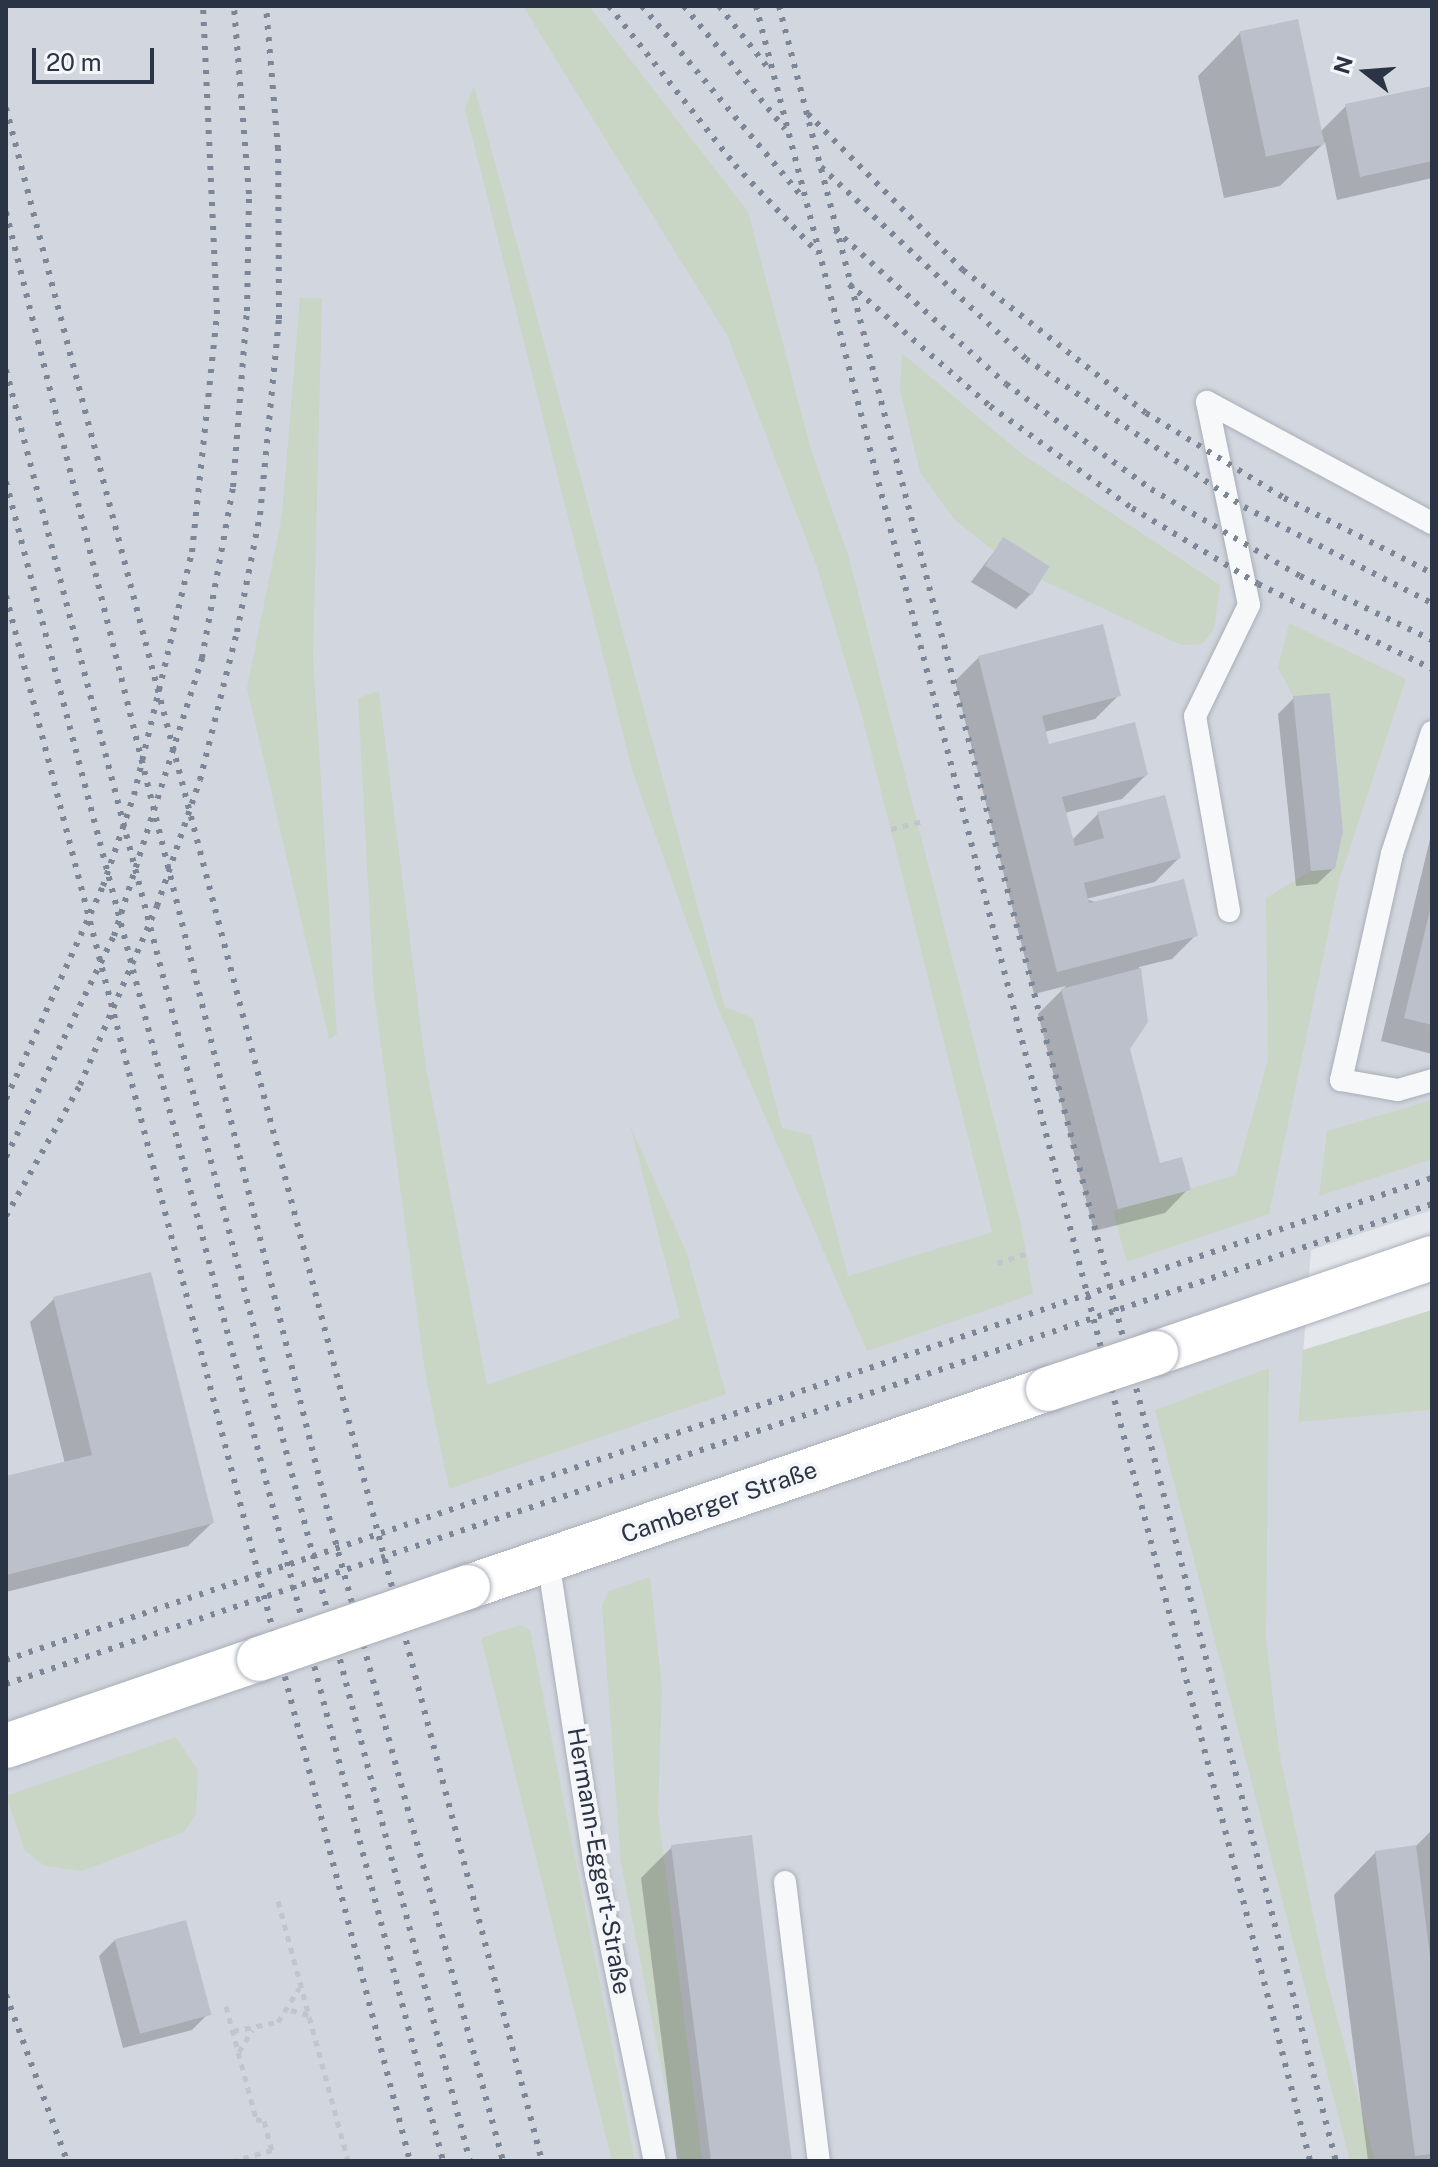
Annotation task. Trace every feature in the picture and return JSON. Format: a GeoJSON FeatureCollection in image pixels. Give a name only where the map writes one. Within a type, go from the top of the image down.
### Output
{"type":"FeatureCollection","features":[{"type":"Feature","properties":{"kind":"street","name":"Camberger Straße"},"geometry":{"type":"LineString","coordinates":[[6,1746],[1432,1258]]}},
{"type":"Feature","properties":{"kind":"lane"},"geometry":{"type":"LineString","coordinates":[[1229,911],[1195,716],[1249,605],[1207,402],[1432,523]]}},
{"type":"Feature","properties":{"kind":"lane"},"geometry":{"type":"LineString","coordinates":[[1432,732],[1392,854],[1341,1080],[1398,1090],[1432,1080]]}},
{"type":"Feature","properties":{"kind":"lane","name":"Hermann-Eggert-Straße"},"geometry":{"type":"LineString","coordinates":[[548,1560],[595,1867],[655,2161]]}},
{"type":"Feature","properties":{"kind":"lane"},"geometry":{"type":"LineString","coordinates":[[785,1882],[819,2161]]}},
{"type":"Feature","properties":{"kind":"path"},"geometry":{"type":"LineString","coordinates":[[891,829],[922,821]]}},
{"type":"Feature","properties":{"kind":"path"},"geometry":{"type":"LineString","coordinates":[[997,1263],[1028,1253]]}},
{"type":"Feature","properties":{"kind":"path"},"geometry":{"type":"LineString","coordinates":[[278,1901],[348,2161]]}},
{"type":"Feature","properties":{"kind":"path"},"geometry":{"type":"LineString","coordinates":[[291,2010],[299,1987]]}},
{"type":"Feature","properties":{"kind":"path"},"geometry":{"type":"LineString","coordinates":[[226,2006],[272,2150],[233,2161]]}},
{"type":"Feature","properties":{"kind":"path"},"geometry":{"type":"LineString","coordinates":[[233,2031],[252,2030],[291,2010],[308,2015]]}},
{"type":"Feature","properties":{"kind":"path"},"geometry":{"type":"LineString","coordinates":[[239,2053],[252,2030]]}},
{"type":"Feature","properties":{"kind":"shaded area"},"geometry":{"type":"Polygon","coordinates":[[[6,6],[1432,6],[1432,1210],[1311,1250],[1298,1421],[1432,1410],[1432,2161],[6,2161],[6,6]]]}},
{"type":"Feature","properties":{"kind":"green space"},"geometry":{"type":"Polygon","coordinates":[[[523,6],[589,6],[748,212],[810,446],[849,558],[1021,1224],[1033,1294],[867,1351],[718,1008],[632,770],[465,109],[474,86],[725,1007],[753,1018],[782,1128],[811,1135],[848,1276],[992,1232],[862,716],[816,564],[728,337],[523,6]]]}},
{"type":"Feature","properties":{"kind":"green space"},"geometry":{"type":"Polygon","coordinates":[[[300,298],[322,298],[313,657],[337,1034],[329,1039],[247,688],[282,515],[300,298]]]}},
{"type":"Feature","properties":{"kind":"green space"},"geometry":{"type":"Polygon","coordinates":[[[902,353],[1022,454],[1220,585],[1214,629],[1202,644],[1181,645],[1042,580],[1050,566],[1003,537],[994,551],[955,520],[920,472],[900,390],[902,353]]]}},
{"type":"Feature","properties":{"kind":"green space"},"geometry":{"type":"Polygon","coordinates":[[[1289,623],[1406,679],[1339,881],[1269,1214],[1127,1262],[1113,1211],[1236,1175],[1268,1060],[1266,898],[1311,871],[1335,869],[1343,831],[1330,694],[1293,696],[1278,668],[1289,623]]]}},
{"type":"Feature","properties":{"kind":"green space"},"geometry":{"type":"Polygon","coordinates":[[[379,691],[425,1062],[487,1385],[680,1318],[630,1125],[687,1254],[726,1394],[449,1489],[425,1372],[374,994],[358,698],[379,691]]]}},
{"type":"Feature","properties":{"kind":"green space"},"geometry":{"type":"Polygon","coordinates":[[[1432,1100],[1432,1159],[1319,1196],[1327,1131],[1432,1100]]]}},
{"type":"Feature","properties":{"kind":"green space"},"geometry":{"type":"Polygon","coordinates":[[[1432,1310],[1432,1410],[1298,1422],[1303,1350],[1432,1310]]]}},
{"type":"Feature","properties":{"kind":"green space"},"geometry":{"type":"Polygon","coordinates":[[[1269,1368],[1266,1639],[1279,1751],[1326,1976],[1375,2161],[1350,2161],[1155,1410],[1269,1368]]]}},
{"type":"Feature","properties":{"kind":"green space"},"geometry":{"type":"Polygon","coordinates":[[[650,1577],[662,1687],[658,1811],[702,2161],[680,2161],[621,1863],[602,1605],[609,1591],[650,1577]]]}},
{"type":"Feature","properties":{"kind":"green space"},"geometry":{"type":"Polygon","coordinates":[[[520,1625],[530,1630],[635,2161],[612,2161],[481,1638],[520,1625]]]}},
{"type":"Feature","properties":{"kind":"green space"},"geometry":{"type":"Polygon","coordinates":[[[176,1737],[198,1771],[196,1814],[184,1832],[82,1871],[45,1866],[25,1851],[6,1796],[176,1737]]]}},
{"type":"Feature","properties":{"kind":"building"},"geometry":{"type":"Polygon","coordinates":[[[1298,19],[1325,144],[1266,157],[1239,31],[1298,19]]]}},
{"type":"Feature","properties":{"kind":"building"},"geometry":{"type":"Polygon","coordinates":[[[1432,86],[1432,161],[1360,177],[1345,104],[1432,86]]]}},
{"type":"Feature","properties":{"kind":"building"},"geometry":{"type":"Polygon","coordinates":[[[1003,537],[1050,566],[1032,595],[985,566],[1003,537]]]}},
{"type":"Feature","properties":{"kind":"building"},"geometry":{"type":"Polygon","coordinates":[[[1103,624],[1121,696],[1042,716],[1049,744],[1135,722],[1148,775],[1062,797],[1075,846],[1104,838],[1097,812],[1165,795],[1181,858],[1084,883],[1089,903],[1184,879],[1198,936],[1057,972],[978,656],[1103,624]]]}},
{"type":"Feature","properties":{"kind":"building"},"geometry":{"type":"Polygon","coordinates":[[[1330,693],[1343,831],[1335,869],[1311,871],[1293,696],[1330,693]]]}},
{"type":"Feature","properties":{"kind":"building"},"geometry":{"type":"Polygon","coordinates":[[[1432,906],[1432,1025],[1404,1018],[1432,906]]]}},
{"type":"Feature","properties":{"kind":"building"},"geometry":{"type":"Polygon","coordinates":[[[1141,968],[1148,1022],[1130,1049],[1160,1163],[1182,1157],[1191,1190],[1118,1209],[1061,989],[1141,968]]]}},
{"type":"Feature","properties":{"kind":"building"},"geometry":{"type":"Polygon","coordinates":[[[151,1272],[214,1523],[6,1575],[6,1476],[92,1455],[53,1297],[151,1272]]]}},
{"type":"Feature","properties":{"kind":"building"},"geometry":{"type":"Polygon","coordinates":[[[752,1835],[792,2161],[711,2161],[671,1845],[752,1835]]]}},
{"type":"Feature","properties":{"kind":"building"},"geometry":{"type":"Polygon","coordinates":[[[1416,1845],[1432,1972],[1432,2154],[1415,2156],[1375,1851],[1416,1845]]]}},
{"type":"Feature","properties":{"kind":"building"},"geometry":{"type":"Polygon","coordinates":[[[186,1920],[211,2015],[140,2034],[115,1939],[186,1920]]]}},
{"type":"Feature","properties":{"kind":"railway"},"geometry":{"type":"LineString","coordinates":[[6,1099],[103,886],[134,795],[192,552],[217,314],[203,6]]}},
{"type":"Feature","properties":{"kind":"railway"},"geometry":{"type":"LineString","coordinates":[[6,1157],[114,936],[202,658],[233,487],[247,311],[249,194],[234,6]]}},
{"type":"Feature","properties":{"kind":"railway"},"geometry":{"type":"LineString","coordinates":[[6,1216],[80,1085],[157,906],[200,780],[237,632],[260,515],[279,319],[278,149],[266,6]]}},
{"type":"Feature","properties":{"kind":"railway"},"geometry":{"type":"LineString","coordinates":[[609,6],[735,165],[818,253]]}},
{"type":"Feature","properties":{"kind":"railway"},"geometry":{"type":"LineString","coordinates":[[642,6],[804,199]]}},
{"type":"Feature","properties":{"kind":"railway"},"geometry":{"type":"LineString","coordinates":[[684,6],[785,129]]}},
{"type":"Feature","properties":{"kind":"railway"},"geometry":{"type":"LineString","coordinates":[[719,6],[769,69]]}},
{"type":"Feature","properties":{"kind":"railway"},"geometry":{"type":"LineString","coordinates":[[756,6],[1310,2161]]}},
{"type":"Feature","properties":{"kind":"railway"},"geometry":{"type":"LineString","coordinates":[[779,6],[1336,2161]]}},
{"type":"Feature","properties":{"kind":"railway"},"geometry":{"type":"LineString","coordinates":[[6,108],[542,2161]]}},
{"type":"Feature","properties":{"kind":"railway"},"geometry":{"type":"LineString","coordinates":[[808,114],[963,270],[1146,413],[1284,498],[1432,573]]}},
{"type":"Feature","properties":{"kind":"railway"},"geometry":{"type":"LineString","coordinates":[[821,167],[1026,359],[1244,507],[1432,603]]}},
{"type":"Feature","properties":{"kind":"railway"},"geometry":{"type":"LineString","coordinates":[[6,212],[332,1529],[503,2161]]}},
{"type":"Feature","properties":{"kind":"railway"},"geometry":{"type":"LineString","coordinates":[[835,230],[1006,384],[1151,489],[1300,576],[1432,640]]}},
{"type":"Feature","properties":{"kind":"railway"},"geometry":{"type":"LineString","coordinates":[[849,284],[990,406],[1132,508],[1258,584],[1432,669]]}},
{"type":"Feature","properties":{"kind":"railway"},"geometry":{"type":"LineString","coordinates":[[6,370],[470,2161]]}},
{"type":"Feature","properties":{"kind":"railway"},"geometry":{"type":"LineString","coordinates":[[6,482],[443,2161]]}},
{"type":"Feature","properties":{"kind":"railway"},"geometry":{"type":"LineString","coordinates":[[6,596],[410,2161]]}},
{"type":"Feature","properties":{"kind":"railway"},"geometry":{"type":"LineString","coordinates":[[6,1660],[1432,1178]]}},
{"type":"Feature","properties":{"kind":"railway"},"geometry":{"type":"LineString","coordinates":[[6,1684],[1432,1204]]}},
{"type":"Feature","properties":{"kind":"railway"},"geometry":{"type":"LineString","coordinates":[[6,1995],[67,2161]]}}]}
